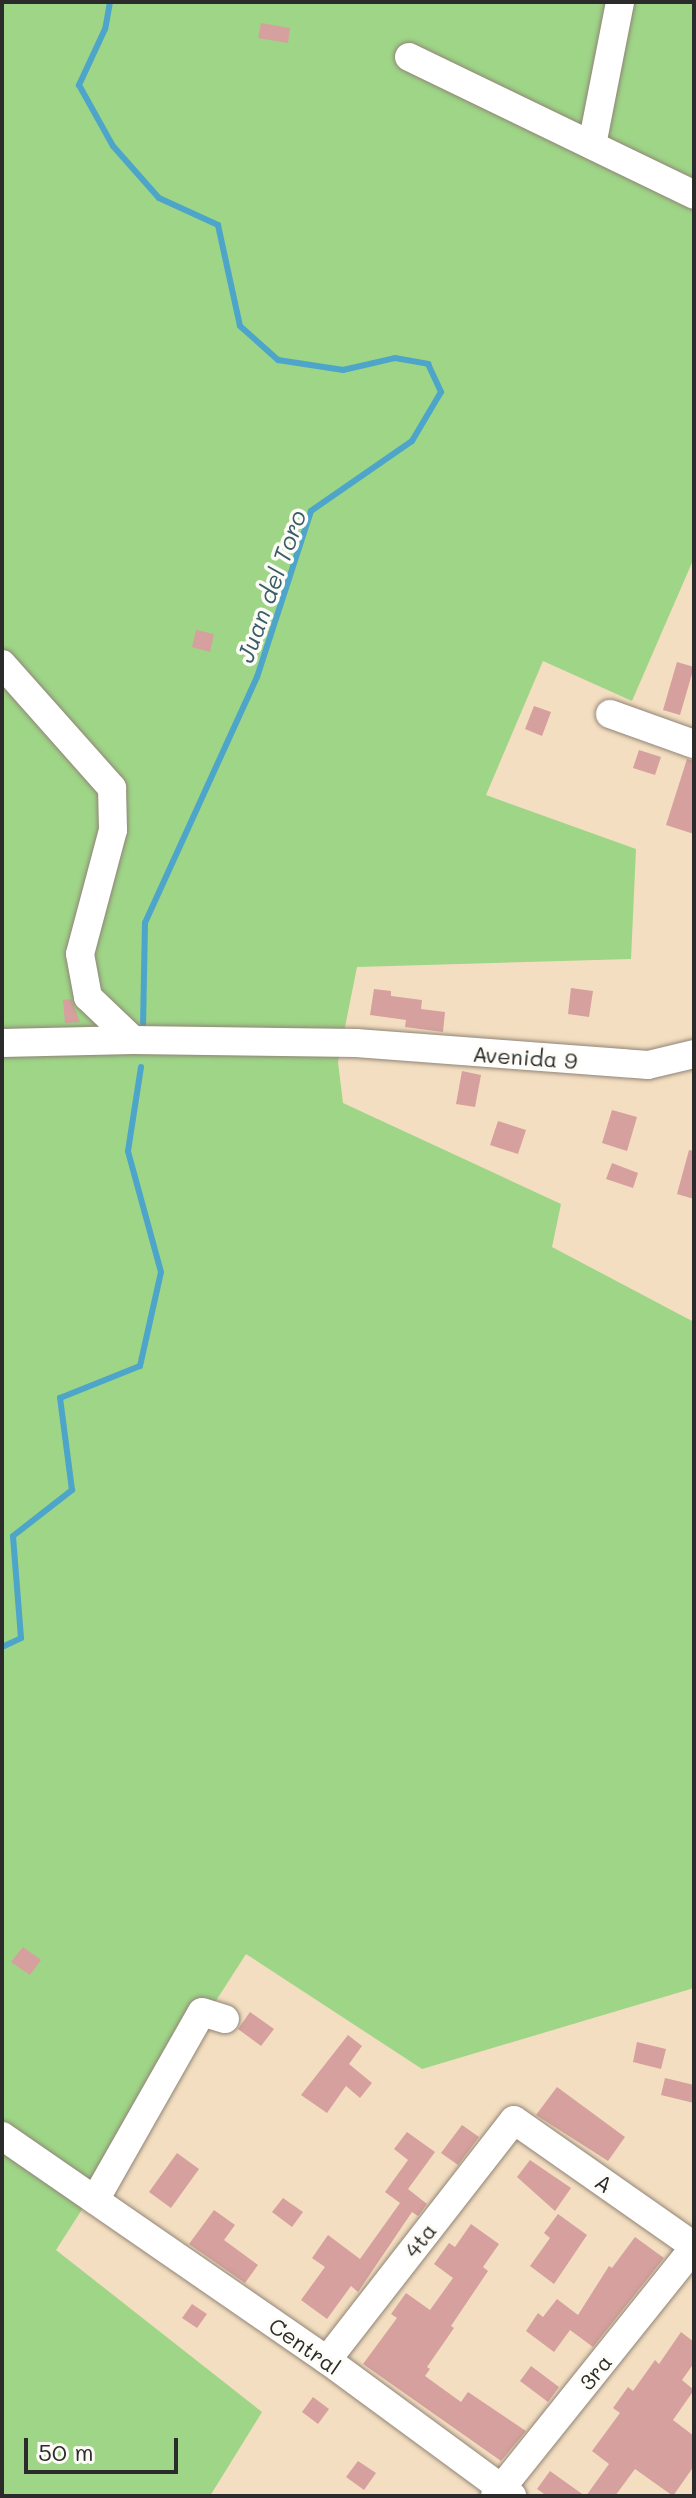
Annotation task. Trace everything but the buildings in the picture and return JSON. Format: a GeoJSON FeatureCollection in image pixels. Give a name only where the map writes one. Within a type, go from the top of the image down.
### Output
{"type":"FeatureCollection","features":[{"type":"Feature","properties":{"kind":"street"},"geometry":{"type":"LineString","coordinates":[[592,145],[620,2]]}},
{"type":"Feature","properties":{"kind":"street"},"geometry":{"type":"LineString","coordinates":[[409,57],[694,195]]}},
{"type":"Feature","properties":{"kind":"street"},"geometry":{"type":"LineString","coordinates":[[2,664],[112,788],[113,830],[80,954],[88,997],[133,1040]]}},
{"type":"Feature","properties":{"kind":"street"},"geometry":{"type":"LineString","coordinates":[[610,714],[694,744]]}},
{"type":"Feature","properties":{"kind":"street","name":"Avenida 9"},"geometry":{"type":"LineString","coordinates":[[2,1043],[133,1040],[356,1043],[648,1065],[694,1054]]}},
{"type":"Feature","properties":{"kind":"street"},"geometry":{"type":"LineString","coordinates":[[95,2200],[202,2012],[225,2019]]}},
{"type":"Feature","properties":{"kind":"street","name":"A"},"geometry":{"type":"LineString","coordinates":[[514,2120],[694,2247]]}},
{"type":"Feature","properties":{"kind":"street","name":"4ta"},"geometry":{"type":"LineString","coordinates":[[327,2360],[514,2120]]}},
{"type":"Feature","properties":{"kind":"street","name":"Central"},"geometry":{"type":"LineString","coordinates":[[2,2136],[327,2360],[503,2493]]}},
{"type":"Feature","properties":{"kind":"street","name":"3ra"},"geometry":{"type":"LineString","coordinates":[[503,2493],[694,2247]]}},
{"type":"Feature","properties":{"kind":"green space"},"geometry":{"type":"Polygon","coordinates":[[[2,2],[694,2],[694,558],[632,701],[543,661],[486,795],[636,849],[631,959],[357,967],[338,1062],[343,1103],[561,1204],[552,1247],[694,1322],[694,1988],[422,2069],[246,1954],[56,2250],[262,2412],[210,2496],[2,2496],[2,2]]]}},
{"type":"Feature","properties":{"kind":"waterway","name":"Juan del Toro"},"geometry":{"type":"LineString","coordinates":[[110,2],[105,29],[79,85],[113,146],[159,198],[218,225],[240,326],[278,360],[343,370],[395,358],[428,364],[441,392],[412,441],[311,511],[257,677],[145,923],[143,1024]]}},
{"type":"Feature","properties":{"kind":"waterway","name":"Juan del Toro"},"geometry":{"type":"LineString","coordinates":[[2,1647],[21,1638],[13,1536],[72,1490],[60,1398],[140,1366],[161,1272],[128,1151],[141,1067]]}}]}
